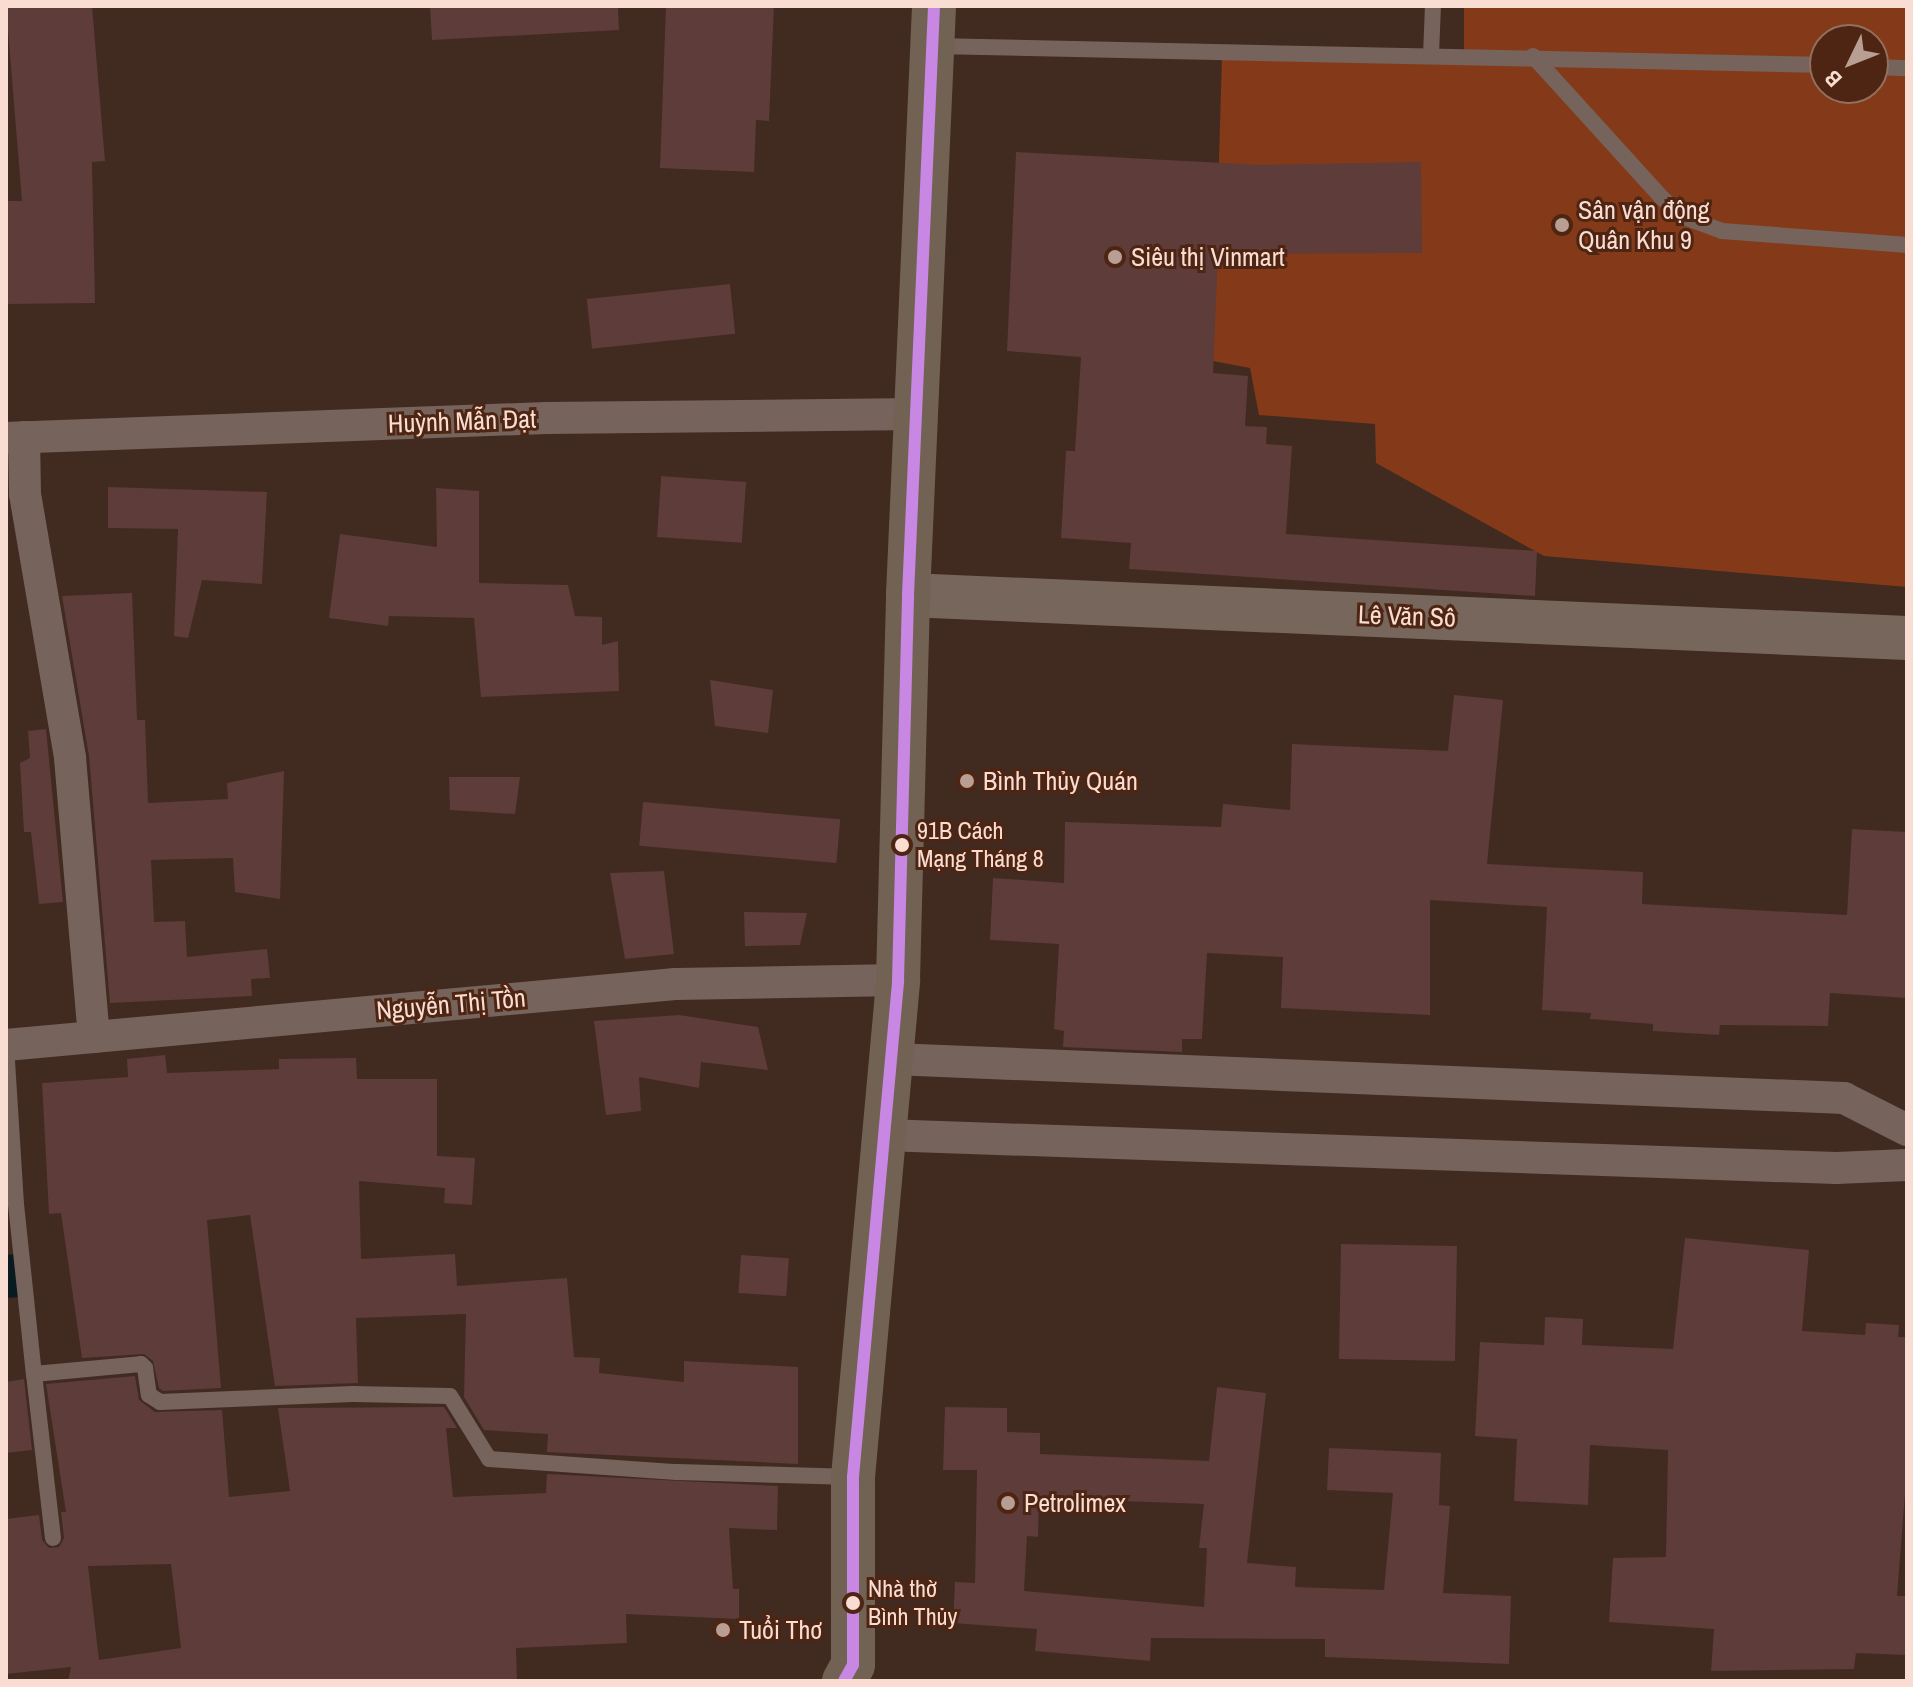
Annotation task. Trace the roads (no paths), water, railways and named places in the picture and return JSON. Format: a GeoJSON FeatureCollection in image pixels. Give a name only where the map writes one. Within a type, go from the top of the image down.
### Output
{"type":"FeatureCollection","features":[{"type":"Feature","properties":{"kind":"highway"},"geometry":{"type":"LineString","coordinates":[[853,1676],[853,1477],[898,980],[908,595],[933,26]]}},
{"type":"Feature","properties":{"kind":"street","name":"Huỳnh Mẫn Đạt"},"geometry":{"type":"LineString","coordinates":[[15,438],[485,420],[918,414]]}},
{"type":"Feature","properties":{"kind":"street"},"geometry":{"type":"LineString","coordinates":[[15,438],[70,758],[94,1037]]}},
{"type":"Feature","properties":{"kind":"street","name":"Lê Văn Sô"},"geometry":{"type":"LineString","coordinates":[[908,595],[1907,638]]}},
{"type":"Feature","properties":{"kind":"street","name":"Nguyễn Thị Tồn"},"geometry":{"type":"LineString","coordinates":[[6,1045],[675,984],[898,980]]}},
{"type":"Feature","properties":{"kind":"street"},"geometry":{"type":"LineString","coordinates":[[893,1059],[1844,1098],[1907,1130]]}},
{"type":"Feature","properties":{"kind":"street"},"geometry":{"type":"LineString","coordinates":[[884,1135],[1836,1168],[1907,1165]]}},
{"type":"Feature","properties":{"kind":"lane"},"geometry":{"type":"LineString","coordinates":[[1431,55],[1433,6]]}},
{"type":"Feature","properties":{"kind":"lane"},"geometry":{"type":"LineString","coordinates":[[933,26],[1431,55],[1809,65]]}},
{"type":"Feature","properties":{"kind":"lane"},"geometry":{"type":"LineString","coordinates":[[1533,56],[1662,198],[1684,217],[1722,231],[1907,245]]}},
{"type":"Feature","properties":{"kind":"lane"},"geometry":{"type":"LineString","coordinates":[[6,1045],[16,1204],[53,1538]]}},
{"type":"Feature","properties":{"kind":"lane"},"geometry":{"type":"LineString","coordinates":[[34,1374],[141,1364],[145,1368],[149,1395],[160,1402],[353,1394],[450,1396],[489,1459],[677,1472],[853,1477]]}},
{"type":"Feature","properties":{"kind":"place","name":"Sân vận động Quân Khu 9"},"geometry":{"type":"Point","coordinates":[1562,225]}},
{"type":"Feature","properties":{"kind":"place","name":"Siêu thị Vinmart"},"geometry":{"type":"Point","coordinates":[1115,257]}},
{"type":"Feature","properties":{"kind":"place","name":"Bình Thủy Quán"},"geometry":{"type":"Point","coordinates":[967,781]}},
{"type":"Feature","properties":{"kind":"place","name":"91B Cách Mạng Tháng 8"},"geometry":{"type":"Point","coordinates":[902,845]}},
{"type":"Feature","properties":{"kind":"place","name":"Petrolimex"},"geometry":{"type":"Point","coordinates":[1008,1503]}},
{"type":"Feature","properties":{"kind":"place","name":"Nhà thờ Bình Thủy"},"geometry":{"type":"Point","coordinates":[853,1603]}},
{"type":"Feature","properties":{"kind":"place","name":"Tuổi Thơ"},"geometry":{"type":"Point","coordinates":[723,1630]}}]}
